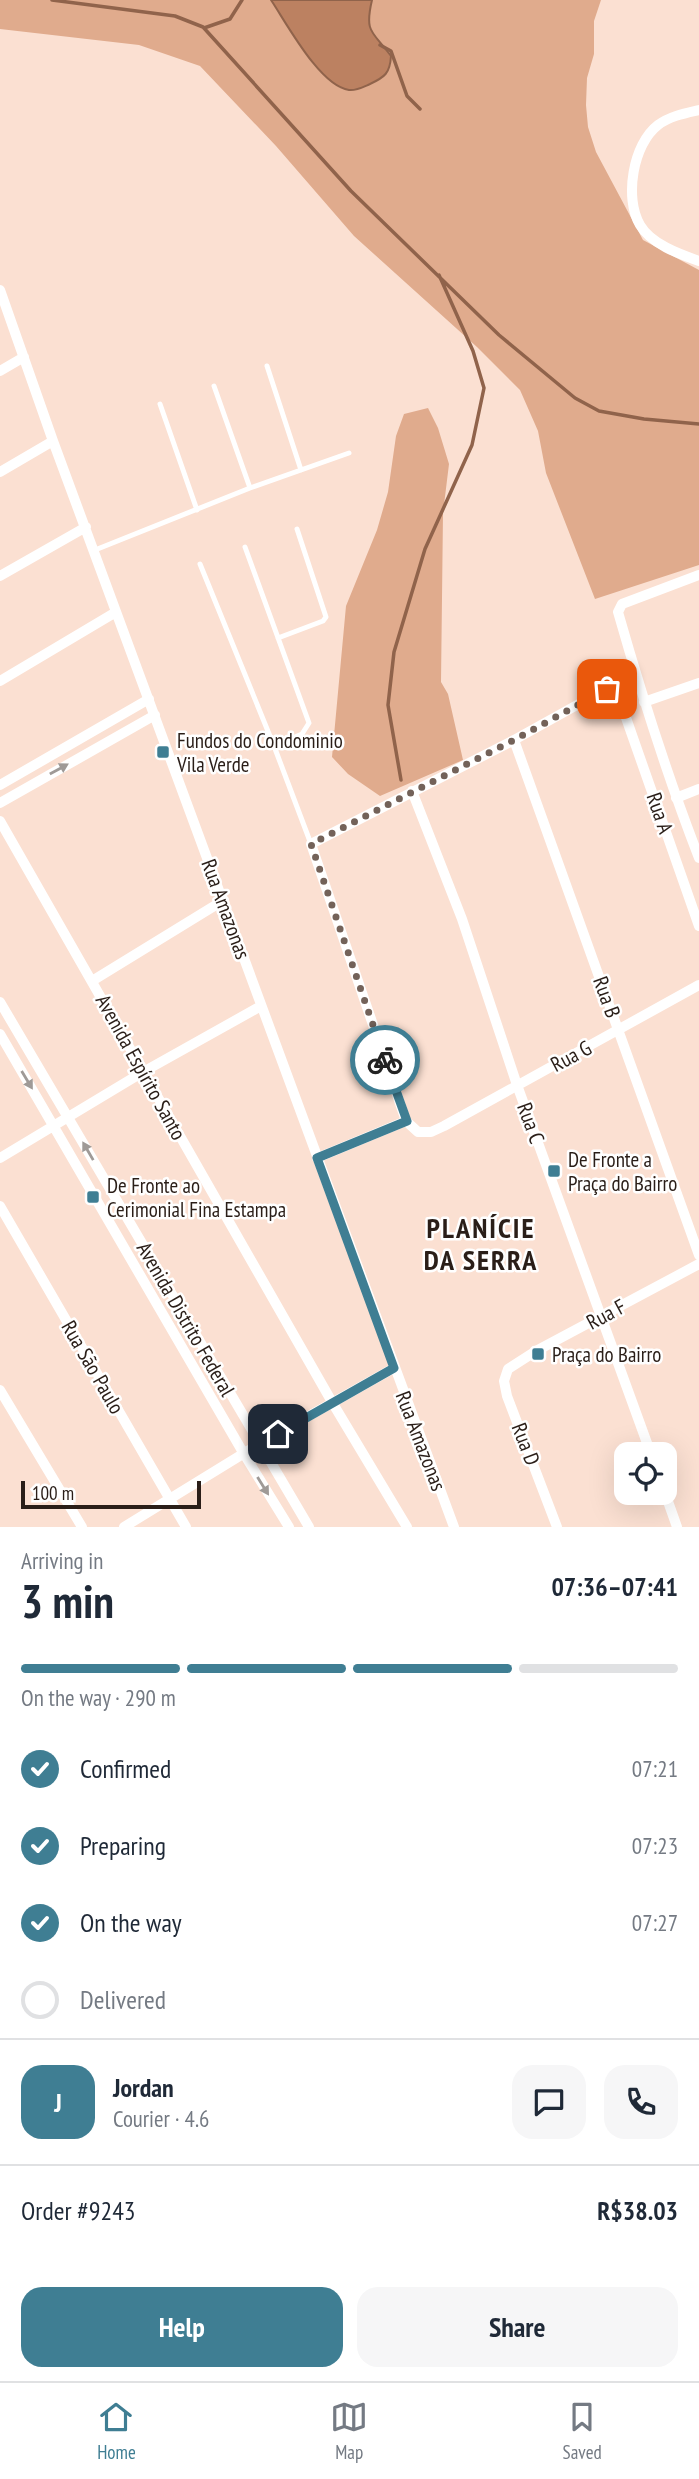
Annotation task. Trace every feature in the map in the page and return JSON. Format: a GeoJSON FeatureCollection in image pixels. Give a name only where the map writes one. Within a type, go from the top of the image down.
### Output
{"type":"FeatureCollection","features":[{"type":"Feature","properties":{"kind":"street"},"geometry":{"type":"LineString","coordinates":[[699,110],[669,119],[649,134],[635,165],[631,185],[633,206],[640,226],[662,245],[699,261]]}},
{"type":"Feature","properties":{"kind":"street","name":"Rua Amazonas"},"geometry":{"type":"LineString","coordinates":[[0,290],[53,441],[453,1526]]}},
{"type":"Feature","properties":{"kind":"street"},"geometry":{"type":"LineString","coordinates":[[0,371],[24,357]]}},
{"type":"Feature","properties":{"kind":"street"},"geometry":{"type":"LineString","coordinates":[[0,472],[53,441]]}},
{"type":"Feature","properties":{"kind":"street"},"geometry":{"type":"LineString","coordinates":[[0,576],[86,527]]}},
{"type":"Feature","properties":{"kind":"street"},"geometry":{"type":"LineString","coordinates":[[699,576],[625,603],[620,606],[618,612],[643,698],[699,858]]}},
{"type":"Feature","properties":{"kind":"street"},"geometry":{"type":"LineString","coordinates":[[0,681],[116,612]]}},
{"type":"Feature","properties":{"kind":"street"},"geometry":{"type":"LineString","coordinates":[[317,1158],[407,1121],[311,844],[514,740],[604,690],[614,691],[620,701],[643,698],[699,682]]}},
{"type":"Feature","properties":{"kind":"street"},"geometry":{"type":"LineString","coordinates":[[0,785],[149,699]]}},
{"type":"Feature","properties":{"kind":"street","name":"Rua A"},"geometry":{"type":"LineString","coordinates":[[620,701],[699,926]]}},
{"type":"Feature","properties":{"kind":"street"},"geometry":{"type":"LineString","coordinates":[[0,803],[155,716]]}},
{"type":"Feature","properties":{"kind":"street","name":"Rua B"},"geometry":{"type":"LineString","coordinates":[[514,740],[699,1255]]}},
{"type":"Feature","properties":{"kind":"street"},"geometry":{"type":"LineString","coordinates":[[676,797],[699,789]]}},
{"type":"Feature","properties":{"kind":"street","name":"Rua C"},"geometry":{"type":"LineString","coordinates":[[412,791],[462,919],[517,1085],[647,1442]]}},
{"type":"Feature","properties":{"kind":"street","name":"Avenida Espírito Santo"},"geometry":{"type":"LineString","coordinates":[[0,813],[2,823],[143,1072],[332,1402],[407,1527]]}},
{"type":"Feature","properties":{"kind":"street"},"geometry":{"type":"LineString","coordinates":[[92,981],[224,900]]}},
{"type":"Feature","properties":{"kind":"street","name":"Rua G"},"geometry":{"type":"LineString","coordinates":[[407,1121],[418,1132],[431,1132],[699,985]]}},
{"type":"Feature","properties":{"kind":"street","name":"Avenida Distrito Federal"},"geometry":{"type":"LineString","coordinates":[[0,1002],[309,1527]]}},
{"type":"Feature","properties":{"kind":"street"},"geometry":{"type":"LineString","coordinates":[[0,1158],[143,1072],[261,1006]]}},
{"type":"Feature","properties":{"kind":"street","name":"Avenida Distrito Federal"},"geometry":{"type":"LineString","coordinates":[[0,1034],[289,1527]]}},
{"type":"Feature","properties":{"kind":"street","name":"Rua São Paulo"},"geometry":{"type":"LineString","coordinates":[[0,1206],[186,1527]]}},
{"type":"Feature","properties":{"kind":"street","name":"Rua F"},"geometry":{"type":"LineString","coordinates":[[514,1363],[699,1264]]}},
{"type":"Feature","properties":{"kind":"street","name":"Rua D"},"geometry":{"type":"LineString","coordinates":[[514,1363],[505,1375],[505,1389],[557,1527]]}},
{"type":"Feature","properties":{"kind":"street"},"geometry":{"type":"LineString","coordinates":[[124,1527],[259,1444],[394,1368]]}},
{"type":"Feature","properties":{"kind":"street"},"geometry":{"type":"LineString","coordinates":[[0,1390],[82,1527]]}},
{"type":"Feature","properties":{"kind":"street"},"geometry":{"type":"LineString","coordinates":[[669,1505],[677,1527]]}},
{"type":"Feature","properties":{"kind":"lane"},"geometry":{"type":"LineString","coordinates":[[267,366],[301,470]]}},
{"type":"Feature","properties":{"kind":"lane"},"geometry":{"type":"LineString","coordinates":[[214,386],[250,488]]}},
{"type":"Feature","properties":{"kind":"lane"},"geometry":{"type":"LineString","coordinates":[[160,404],[197,510]]}},
{"type":"Feature","properties":{"kind":"lane"},"geometry":{"type":"LineString","coordinates":[[95,550],[250,488],[349,453]]}},
{"type":"Feature","properties":{"kind":"lane"},"geometry":{"type":"LineString","coordinates":[[278,638],[323,621],[326,617],[297,529]]}},
{"type":"Feature","properties":{"kind":"lane"},"geometry":{"type":"LineString","coordinates":[[246,547],[309,723],[302,734],[274,746]]}},
{"type":"Feature","properties":{"kind":"lane"},"geometry":{"type":"LineString","coordinates":[[200,564],[311,844]]}},
{"type":"Feature","properties":{"kind":"shaded area"},"geometry":{"type":"Polygon","coordinates":[[[0,0],[271,0],[315,65],[340,88],[384,47],[369,25],[372,0],[601,0],[594,21],[594,54],[587,78],[586,105],[588,127],[596,152],[643,240],[699,270],[699,565],[595,599],[546,473],[538,431],[520,390],[477,347],[354,236],[276,146],[200,66],[139,45],[0,29],[0,0]]]}},
{"type":"Feature","properties":{"kind":"shaded area"},"geometry":{"type":"Polygon","coordinates":[[[271,0],[372,0],[370,26],[391,56],[386,74],[357,89],[349,90],[338,86],[327,78],[305,53],[271,0]]]}},
{"type":"Feature","properties":{"kind":"shaded area"},"geometry":{"type":"Polygon","coordinates":[[[428,408],[438,428],[449,464],[443,513],[441,682],[448,694],[463,760],[380,796],[348,774],[332,757],[346,606],[377,530],[388,492],[396,436],[404,414],[428,408]]]}},
{"type":"Feature","properties":{"kind":"waterway"},"geometry":{"type":"LineString","coordinates":[[52,0],[175,16],[203,27],[351,191],[499,335],[575,398],[599,411],[644,419],[699,424]]}},
{"type":"Feature","properties":{"kind":"waterway"},"geometry":{"type":"LineString","coordinates":[[204,28],[230,19],[242,0]]}},
{"type":"Feature","properties":{"kind":"waterway"},"geometry":{"type":"LineString","coordinates":[[380,45],[391,51],[407,96],[420,109]]}},
{"type":"Feature","properties":{"kind":"waterway"},"geometry":{"type":"LineString","coordinates":[[401,780],[388,705],[394,652],[425,549],[472,445],[484,388],[473,351],[439,275]]}},
{"type":"Feature","properties":{"kind":"way so far"},"geometry":{"type":"LineString","coordinates":[[385,1060],[311,844],[607,689]]}},
{"type":"Feature","properties":{"kind":"place","name":"Fundos do Condominio Vila Verde"},"geometry":{"type":"Point","coordinates":[163,752]}},
{"type":"Feature","properties":{"kind":"place","name":"De Fronte a Praça do Bairro"},"geometry":{"type":"Point","coordinates":[554,1171]}},
{"type":"Feature","properties":{"kind":"place","name":"De Fronte ao Cerimonial Fina Estampa"},"geometry":{"type":"Point","coordinates":[93,1197]}},
{"type":"Feature","properties":{"kind":"place","name":"Praça do Bairro"},"geometry":{"type":"Point","coordinates":[538,1354]}},
{"type":"Feature","properties":{"kind":"district","name":"PLANÍCIE DA SERRA"},"geometry":{"type":"Point","coordinates":[481,1243]}},
{"type":"Feature","properties":{"kind":"route"},"geometry":{"type":"LineString","coordinates":[[278,1434],[394,1368],[317,1158],[407,1121],[385,1060]]}}]}
